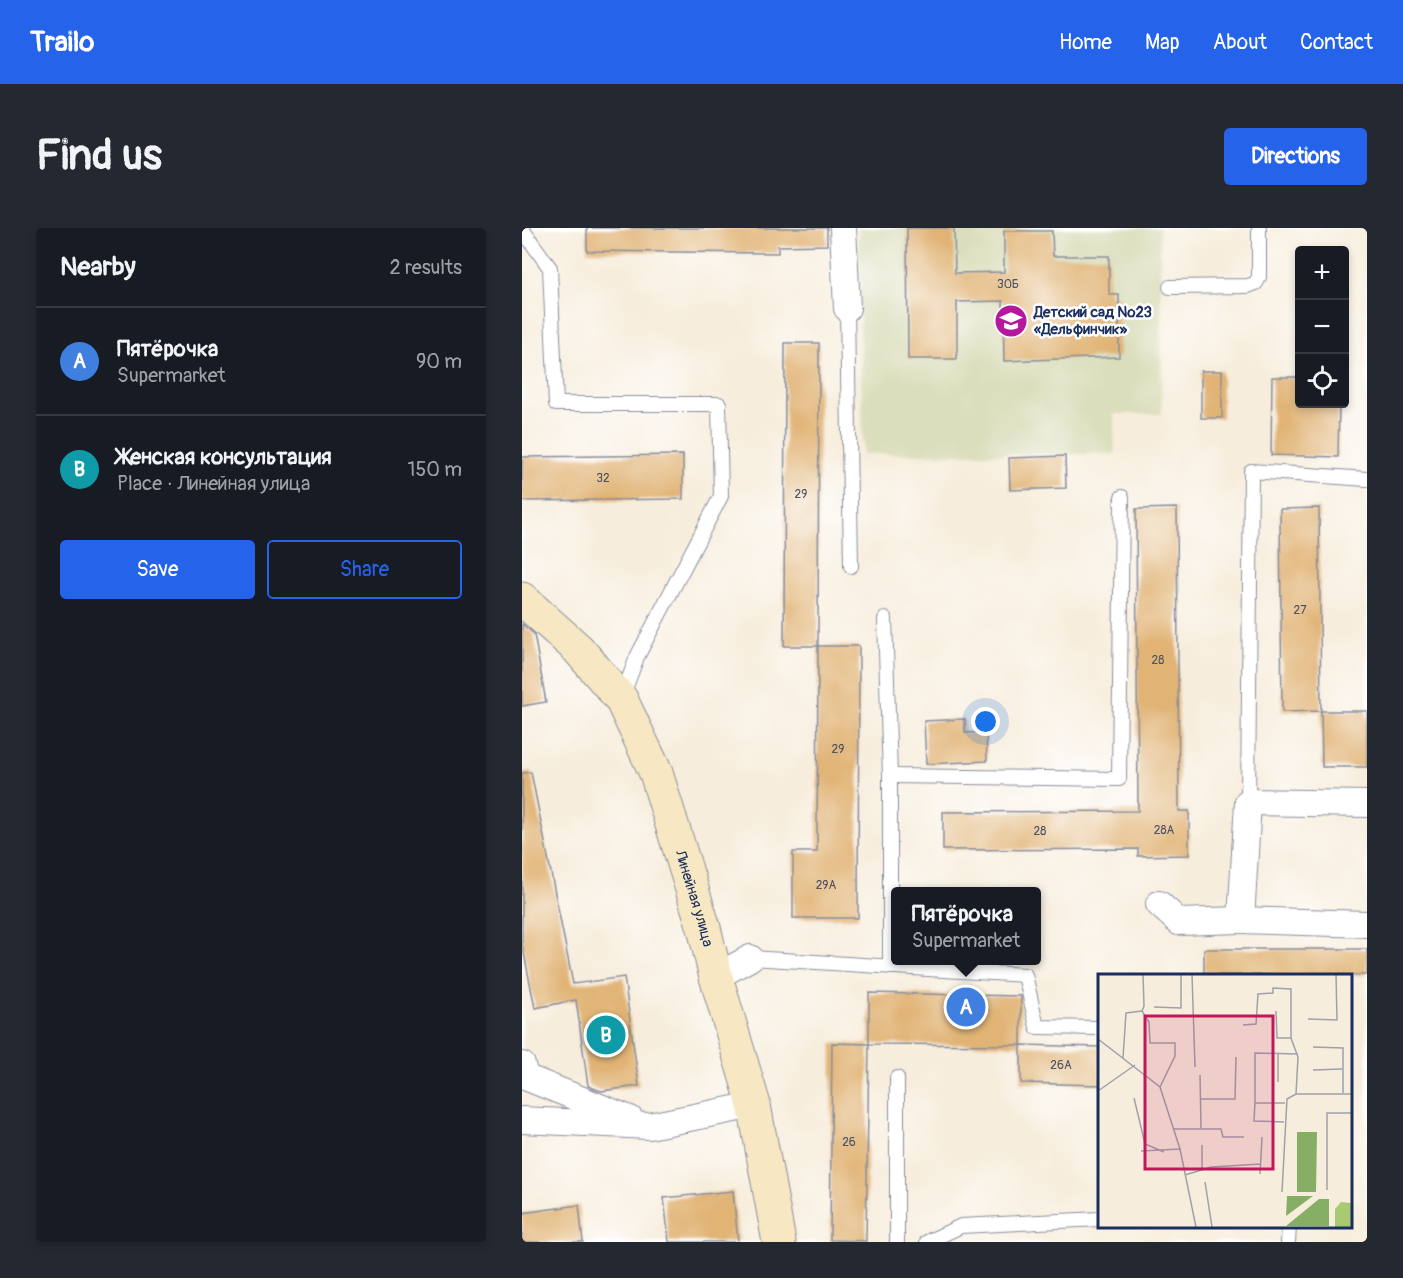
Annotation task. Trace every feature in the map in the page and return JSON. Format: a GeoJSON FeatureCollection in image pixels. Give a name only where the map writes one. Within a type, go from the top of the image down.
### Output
{"type":"FeatureCollection","features":[{"type":"Feature","properties":{"kind":"main road","name":"Линейная улица"},"geometry":{"type":"LineString","coordinates":[[522,600],[578,649],[621,699],[656,773],[704,928],[754,1105],[779,1242]]}},
{"type":"Feature","properties":{"kind":"street"},"geometry":{"type":"LineString","coordinates":[[843,228],[847,308]]}},
{"type":"Feature","properties":{"kind":"street"},"geometry":{"type":"LineString","coordinates":[[1242,920],[1248,802],[1367,804]]}},
{"type":"Feature","properties":{"kind":"street"},"geometry":{"type":"LineString","coordinates":[[1159,904],[1179,922],[1242,920],[1367,924]]}},
{"type":"Feature","properties":{"kind":"street"},"geometry":{"type":"LineString","coordinates":[[716,977],[750,958]]}},
{"type":"Feature","properties":{"kind":"street"},"geometry":{"type":"LineString","coordinates":[[522,1065],[525,1077],[649,1126]]}},
{"type":"Feature","properties":{"kind":"street"},"geometry":{"type":"LineString","coordinates":[[522,1120],[649,1126],[754,1105]]}},
{"type":"Feature","properties":{"kind":"lane"},"geometry":{"type":"LineString","coordinates":[[1170,287],[1248,286],[1256,283],[1259,277],[1259,228]]}},
{"type":"Feature","properties":{"kind":"lane"},"geometry":{"type":"LineString","coordinates":[[522,229],[550,268],[556,404],[719,404],[721,496],[637,657],[621,699]]}},
{"type":"Feature","properties":{"kind":"lane"},"geometry":{"type":"LineString","coordinates":[[847,308],[851,566]]}},
{"type":"Feature","properties":{"kind":"lane"},"geometry":{"type":"LineString","coordinates":[[1248,802],[1251,471],[1367,479]]}},
{"type":"Feature","properties":{"kind":"lane"},"geometry":{"type":"LineString","coordinates":[[890,776],[1119,778],[1122,498]]}},
{"type":"Feature","properties":{"kind":"lane"},"geometry":{"type":"LineString","coordinates":[[885,619],[890,776],[890,967]]}},
{"type":"Feature","properties":{"kind":"lane"},"geometry":{"type":"LineString","coordinates":[[750,958],[1025,975],[1037,1028],[1098,1028]]}},
{"type":"Feature","properties":{"kind":"lane"},"geometry":{"type":"LineString","coordinates":[[897,1078],[897,1242]]}},
{"type":"Feature","properties":{"kind":"lane"},"geometry":{"type":"LineString","coordinates":[[927,1242],[962,1226],[1098,1219]]}},
{"type":"Feature","properties":{"kind":"lane"},"geometry":{"type":"LineString","coordinates":[[1288,1242],[1289,1227]]}},
{"type":"Feature","properties":{"kind":"shaded area","name":"Детский сад №23 «Дельфинчик»"},"geometry":{"type":"Polygon","coordinates":[[[858,228],[1160,228],[1162,414],[1114,414],[1115,454],[863,454],[858,228]]]}},
{"type":"Feature","properties":{"kind":"building"},"geometry":{"type":"Polygon","coordinates":[[[587,228],[827,228],[827,245],[778,246],[778,253],[587,251],[587,228]]]}},
{"type":"Feature","properties":{"kind":"building"},"geometry":{"type":"Polygon","coordinates":[[[907,228],[954,228],[955,273],[1004,272],[1004,231],[1052,231],[1053,256],[1109,256],[1109,295],[1119,295],[1119,357],[1004,361],[1003,301],[957,302],[957,359],[908,359],[907,228]]]}},
{"type":"Feature","properties":{"kind":"building"},"geometry":{"type":"Polygon","coordinates":[[[785,343],[819,343],[818,646],[784,646],[785,343]]]}},
{"type":"Feature","properties":{"kind":"building"},"geometry":{"type":"Polygon","coordinates":[[[1201,371],[1222,371],[1222,418],[1201,418],[1201,371]]]}},
{"type":"Feature","properties":{"kind":"building"},"geometry":{"type":"Polygon","coordinates":[[[1272,377],[1295,377],[1295,408],[1339,408],[1338,457],[1271,455],[1272,377]]]}},
{"type":"Feature","properties":{"kind":"building"},"geometry":{"type":"Polygon","coordinates":[[[683,455],[683,499],[522,501],[522,457],[683,455]]]}},
{"type":"Feature","properties":{"kind":"building"},"geometry":{"type":"Polygon","coordinates":[[[1065,456],[1066,488],[1010,490],[1009,458],[1065,456]]]}},
{"type":"Feature","properties":{"kind":"building"},"geometry":{"type":"Polygon","coordinates":[[[1177,508],[1179,811],[1189,811],[1189,855],[1138,856],[1138,849],[943,850],[943,812],[1138,811],[1136,509],[1177,508]]]}},
{"type":"Feature","properties":{"kind":"building"},"geometry":{"type":"Polygon","coordinates":[[[1319,508],[1321,711],[1282,712],[1280,509],[1319,508]]]}},
{"type":"Feature","properties":{"kind":"building"},"geometry":{"type":"Polygon","coordinates":[[[522,624],[534,634],[546,702],[522,706],[522,624]]]}},
{"type":"Feature","properties":{"kind":"building"},"geometry":{"type":"Polygon","coordinates":[[[818,646],[859,646],[858,918],[793,918],[793,852],[817,852],[818,646]]]}},
{"type":"Feature","properties":{"kind":"building"},"geometry":{"type":"Polygon","coordinates":[[[1321,711],[1367,711],[1367,767],[1322,767],[1321,711]]]}},
{"type":"Feature","properties":{"kind":"building"},"geometry":{"type":"Polygon","coordinates":[[[965,719],[965,733],[986,732],[987,761],[926,764],[924,721],[965,719]]]}},
{"type":"Feature","properties":{"kind":"building"},"geometry":{"type":"Polygon","coordinates":[[[531,772],[573,984],[624,977],[639,1086],[601,1091],[588,1086],[576,1000],[535,1008],[522,943],[522,773],[531,772]]]}},
{"type":"Feature","properties":{"kind":"building"},"geometry":{"type":"Polygon","coordinates":[[[1204,949],[1367,949],[1367,975],[1204,974],[1204,949]]]}},
{"type":"Feature","properties":{"kind":"building"},"geometry":{"type":"Polygon","coordinates":[[[869,993],[1021,996],[1021,1045],[869,1044],[869,993]]]}},
{"type":"Feature","properties":{"kind":"building"},"geometry":{"type":"Polygon","coordinates":[[[832,1043],[869,1044],[866,1241],[830,1240],[832,1043]]]}},
{"type":"Feature","properties":{"kind":"building"},"geometry":{"type":"Polygon","coordinates":[[[1021,1045],[1098,1047],[1098,1085],[1021,1083],[1021,1045]]]}},
{"type":"Feature","properties":{"kind":"building"},"geometry":{"type":"Polygon","coordinates":[[[733,1191],[738,1242],[669,1242],[664,1198],[733,1191]]]}},
{"type":"Feature","properties":{"kind":"building"},"geometry":{"type":"Polygon","coordinates":[[[579,1205],[583,1242],[522,1242],[522,1213],[579,1205]]]}},
{"type":"Feature","properties":{"kind":"place","name":"Детский сад №23 «Дельфинчик»"},"geometry":{"type":"Point","coordinates":[1011,321]}},
{"type":"Feature","properties":{"kind":"place","name":"Пятёрочка"},"geometry":{"type":"Point","coordinates":[966,1007]}},
{"type":"Feature","properties":{"kind":"place","name":"Женская консультация"},"geometry":{"type":"Point","coordinates":[606,1035]}}]}
